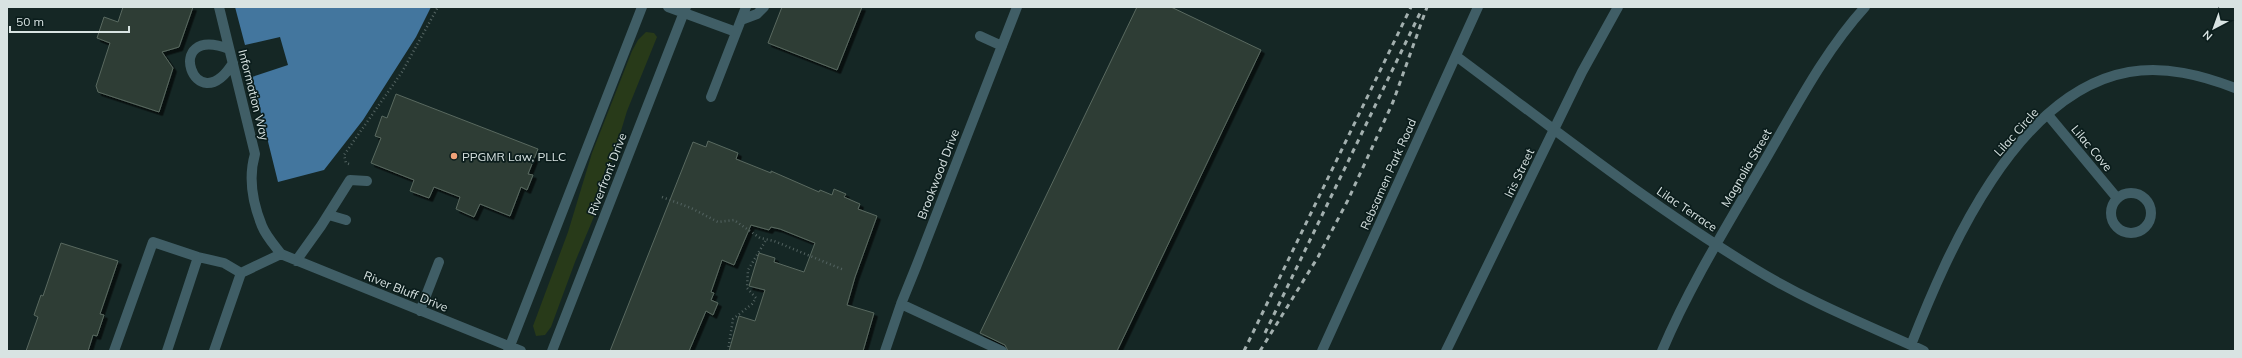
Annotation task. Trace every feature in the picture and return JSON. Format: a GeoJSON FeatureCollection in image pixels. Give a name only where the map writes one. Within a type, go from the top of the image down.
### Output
{"type":"FeatureCollection","features":[{"type":"Feature","properties":{"kind":"street","name":"Information Way"},"geometry":{"type":"LineString","coordinates":[[219,7],[255,154],[250,170],[254,196],[262,227],[281,254]]}},
{"type":"Feature","properties":{"kind":"street"},"geometry":{"type":"LineString","coordinates":[[509,349],[642,7]]}},
{"type":"Feature","properties":{"kind":"street"},"geometry":{"type":"LineString","coordinates":[[668,7],[685,10],[736,32]]}},
{"type":"Feature","properties":{"kind":"street"},"geometry":{"type":"LineString","coordinates":[[711,97],[746,7]]}},
{"type":"Feature","properties":{"kind":"street"},"geometry":{"type":"LineString","coordinates":[[741,20],[757,14],[764,7]]}},
{"type":"Feature","properties":{"kind":"street","name":"Brookwood Drive"},"geometry":{"type":"LineString","coordinates":[[885,351],[901,304],[1017,7]]}},
{"type":"Feature","properties":{"kind":"street","name":"Rebsamen Park Road"},"geometry":{"type":"LineString","coordinates":[[1324,350],[1478,7]]}},
{"type":"Feature","properties":{"kind":"street","name":"Iris Street"},"geometry":{"type":"LineString","coordinates":[[1446,351],[1582,72],[1618,7]]}},
{"type":"Feature","properties":{"kind":"street","name":"Magnolia Street"},"geometry":{"type":"LineString","coordinates":[[1662,351],[1676,318],[1716,244],[1798,103],[1836,42],[1866,7]]}},
{"type":"Feature","properties":{"kind":"street","name":"Riverfront Drive"},"geometry":{"type":"LineString","coordinates":[[552,351],[685,10]]}},
{"type":"Feature","properties":{"kind":"street"},"geometry":{"type":"LineString","coordinates":[[980,36],[1002,46]]}},
{"type":"Feature","properties":{"kind":"street"},"geometry":{"type":"LineString","coordinates":[[229,49],[219,45],[200,46],[191,55],[190,67],[196,78],[208,83],[220,79],[233,64]]}},
{"type":"Feature","properties":{"kind":"street","name":"Lilac Terrace"},"geometry":{"type":"LineString","coordinates":[[1456,56],[1657,205],[1716,244],[1798,293],[1924,351]]}},
{"type":"Feature","properties":{"kind":"street","name":"Lilac Circle"},"geometry":{"type":"LineString","coordinates":[[1911,345],[1935,283],[1960,234],[2010,154],[2048,115],[2078,91],[2111,77],[2128,72],[2149,70],[2185,72],[2203,76],[2235,88]]}},
{"type":"Feature","properties":{"kind":"street","name":"Lilac Cove"},"geometry":{"type":"LineString","coordinates":[[2048,115],[2117,198]]}},
{"type":"Feature","properties":{"kind":"street"},"geometry":{"type":"LineString","coordinates":[[296,260],[329,214],[350,180],[367,181]]}},
{"type":"Feature","properties":{"kind":"street"},"geometry":{"type":"LineString","coordinates":[[2131,193],[2139,195],[2146,200],[2151,214],[2145,228],[2130,233],[2123,232],[2116,227],[2111,212],[2117,198],[2124,194],[2131,193]]}},
{"type":"Feature","properties":{"kind":"street"},"geometry":{"type":"LineString","coordinates":[[329,214],[346,220]]}},
{"type":"Feature","properties":{"kind":"street"},"geometry":{"type":"LineString","coordinates":[[114,351],[153,242],[198,257],[224,263],[241,273]]}},
{"type":"Feature","properties":{"kind":"street"},"geometry":{"type":"LineString","coordinates":[[214,351],[241,273],[281,254]]}},
{"type":"Feature","properties":{"kind":"street","name":"River Bluff Drive"},"geometry":{"type":"LineString","coordinates":[[281,254],[509,349],[521,351]]}},
{"type":"Feature","properties":{"kind":"street"},"geometry":{"type":"LineString","coordinates":[[167,351],[198,257]]}},
{"type":"Feature","properties":{"kind":"street"},"geometry":{"type":"LineString","coordinates":[[420,311],[439,262]]}},
{"type":"Feature","properties":{"kind":"street"},"geometry":{"type":"LineString","coordinates":[[901,304],[1002,351]]}},
{"type":"Feature","properties":{"kind":"path"},"geometry":{"type":"LineString","coordinates":[[349,164],[346,163],[344,156],[402,72],[438,7]]}},
{"type":"Feature","properties":{"kind":"path"},"geometry":{"type":"LineString","coordinates":[[662,197],[691,208],[718,222],[734,220],[760,238],[844,270]]}},
{"type":"Feature","properties":{"kind":"path"},"geometry":{"type":"LineString","coordinates":[[728,351],[733,319],[752,304],[756,298],[747,288],[748,270],[766,240]]}},
{"type":"Feature","properties":{"kind":"green space"},"geometry":{"type":"Polygon","coordinates":[[[646,32],[654,33],[657,37],[627,111],[598,207],[575,262],[551,327],[545,335],[536,336],[533,326],[568,232],[592,153],[632,51],[638,40],[646,32]]]}},
{"type":"Feature","properties":{"kind":"water"},"geometry":{"type":"Polygon","coordinates":[[[235,7],[431,7],[416,37],[363,120],[324,170],[278,182],[252,77],[288,65],[280,37],[245,45],[235,7]]]}},
{"type":"Feature","properties":{"kind":"building"},"geometry":{"type":"Polygon","coordinates":[[[123,7],[193,7],[179,47],[162,52],[173,68],[159,112],[98,92],[96,86],[110,43],[97,38],[104,17],[118,22],[123,7]]]}},
{"type":"Feature","properties":{"kind":"building"},"geometry":{"type":"Polygon","coordinates":[[[782,7],[862,7],[837,70],[768,43],[782,7]]]}},
{"type":"Feature","properties":{"kind":"building"},"geometry":{"type":"Polygon","coordinates":[[[1137,7],[1171,7],[1261,50],[1117,351],[1008,351],[1005,345],[980,333],[1137,7]]]}},
{"type":"Feature","properties":{"kind":"building","name":"PPGMR Law, PLLC"},"geometry":{"type":"Polygon","coordinates":[[[396,94],[538,149],[528,174],[533,175],[527,190],[521,187],[510,216],[480,204],[474,217],[456,209],[460,197],[434,187],[429,198],[410,191],[414,180],[371,163],[381,138],[375,136],[382,116],[387,118],[396,94]]]}},
{"type":"Feature","properties":{"kind":"building"},"geometry":{"type":"Polygon","coordinates":[[[708,141],[738,153],[736,159],[771,173],[771,171],[819,192],[820,190],[832,195],[834,189],[846,194],[844,197],[860,204],[858,209],[877,216],[855,277],[847,305],[874,313],[863,351],[729,351],[739,316],[755,321],[765,290],[749,286],[759,253],[775,258],[774,262],[804,272],[815,243],[780,229],[771,227],[769,230],[751,225],[734,265],[722,260],[711,292],[714,293],[711,300],[718,303],[713,315],[706,311],[689,351],[610,351],[693,142],[706,147],[708,141]]]}},
{"type":"Feature","properties":{"kind":"building"},"geometry":{"type":"Polygon","coordinates":[[[61,243],[118,261],[100,314],[104,315],[97,336],[93,335],[88,351],[26,351],[38,317],[34,315],[41,295],[43,296],[61,243]]]}},
{"type":"Feature","properties":{"kind":"railway"},"geometry":{"type":"LineString","coordinates":[[1244,351],[1411,7]]}},
{"type":"Feature","properties":{"kind":"railway"},"geometry":{"type":"LineString","coordinates":[[1260,351],[1318,257],[1348,200],[1393,102],[1427,7]]}},
{"type":"Feature","properties":{"kind":"railway"},"geometry":{"type":"LineString","coordinates":[[1265,333],[1421,11]]}},
{"type":"Feature","properties":{"kind":"place","name":"PPGMR Law, PLLC"},"geometry":{"type":"Point","coordinates":[454,156]}}]}
